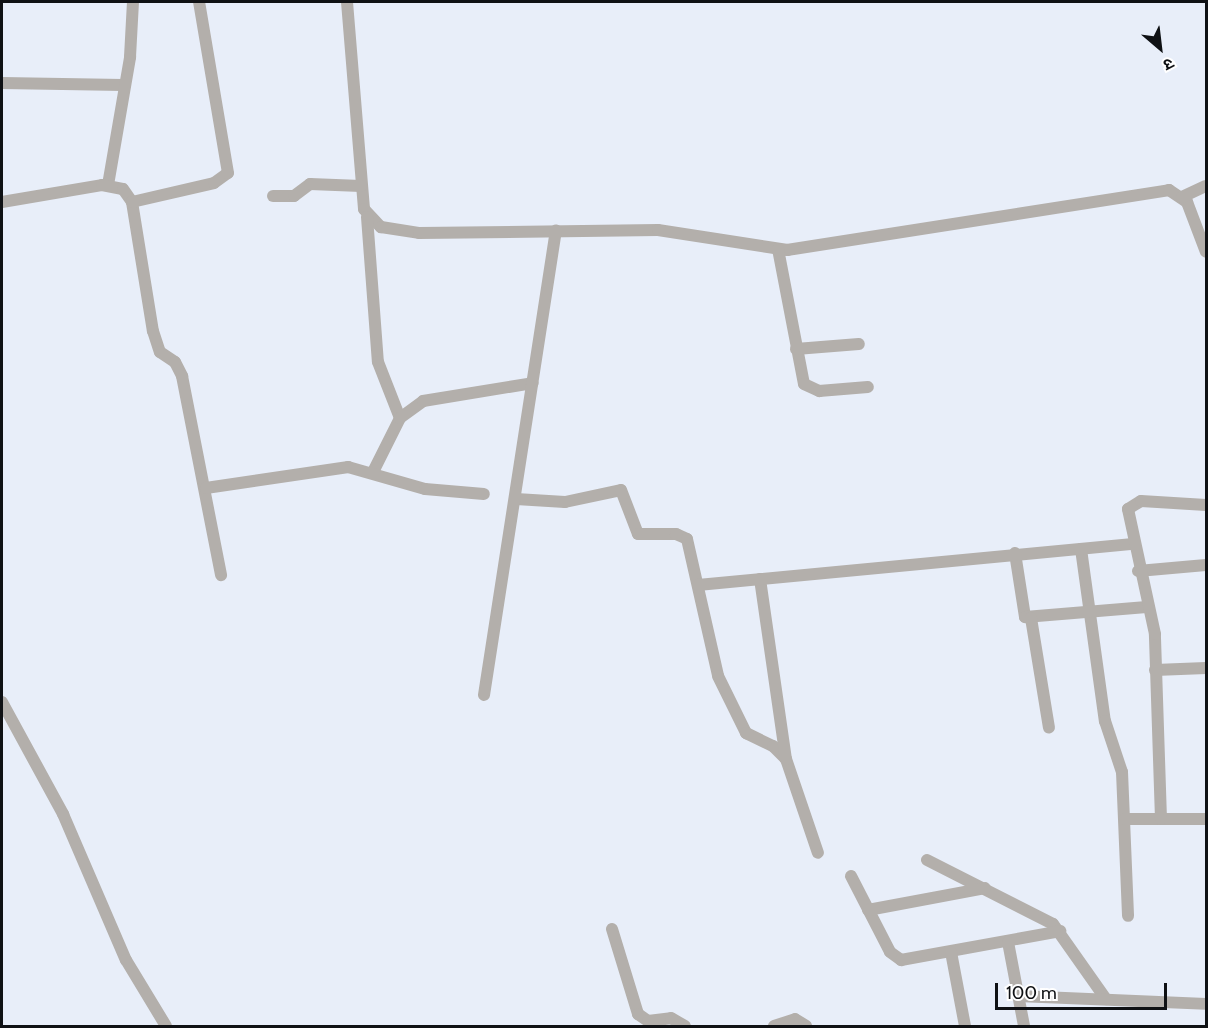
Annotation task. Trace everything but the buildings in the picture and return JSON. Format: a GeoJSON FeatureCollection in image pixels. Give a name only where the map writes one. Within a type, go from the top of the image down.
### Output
{"type":"FeatureCollection","features":[{"type":"Feature","properties":{"kind":"street"},"geometry":{"type":"LineString","coordinates":[[108,185],[133,2]]}},
{"type":"Feature","properties":{"kind":"street"},"geometry":{"type":"LineString","coordinates":[[132,202],[214,183],[228,173],[199,2]]}},
{"type":"Feature","properties":{"kind":"street"},"geometry":{"type":"LineString","coordinates":[[347,2],[361,186],[367,217],[378,362],[400,418]]}},
{"type":"Feature","properties":{"kind":"street"},"geometry":{"type":"LineString","coordinates":[[2,83],[123,86]]}},
{"type":"Feature","properties":{"kind":"street"},"geometry":{"type":"LineString","coordinates":[[273,196],[294,196],[310,184],[361,186]]}},
{"type":"Feature","properties":{"kind":"street"},"geometry":{"type":"LineString","coordinates":[[2,202],[108,185],[123,189],[132,202],[153,331],[160,352],[175,362],[182,376],[206,488],[221,575]]}},
{"type":"Feature","properties":{"kind":"street"},"geometry":{"type":"LineString","coordinates":[[367,217],[381,227],[419,233],[658,230],[778,249],[1153,189],[1182,197],[1206,186]]}},
{"type":"Feature","properties":{"kind":"street"},"geometry":{"type":"LineString","coordinates":[[1182,197],[1206,252]]}},
{"type":"Feature","properties":{"kind":"street"},"geometry":{"type":"LineString","coordinates":[[484,695],[556,231]]}},
{"type":"Feature","properties":{"kind":"street"},"geometry":{"type":"LineString","coordinates":[[778,249],[796,349],[807,388],[868,387]]}},
{"type":"Feature","properties":{"kind":"street"},"geometry":{"type":"LineString","coordinates":[[796,349],[859,344]]}},
{"type":"Feature","properties":{"kind":"street"},"geometry":{"type":"LineString","coordinates":[[373,472],[400,418],[442,394],[533,383]]}},
{"type":"Feature","properties":{"kind":"street"},"geometry":{"type":"LineString","coordinates":[[206,488],[348,467],[373,472],[424,489],[484,494]]}},
{"type":"Feature","properties":{"kind":"street"},"geometry":{"type":"LineString","coordinates":[[516,499],[566,502],[621,489],[638,534],[676,534],[687,539],[718,676],[746,733],[786,759]]}},
{"type":"Feature","properties":{"kind":"street"},"geometry":{"type":"LineString","coordinates":[[1161,819],[1155,670],[1147,607],[1133,544],[1130,504],[1206,505]]}},
{"type":"Feature","properties":{"kind":"street"},"geometry":{"type":"LineString","coordinates":[[698,585],[1015,553],[1133,544]]}},
{"type":"Feature","properties":{"kind":"street"},"geometry":{"type":"LineString","coordinates":[[1081,549],[1105,721],[1122,772],[1128,916]]}},
{"type":"Feature","properties":{"kind":"street"},"geometry":{"type":"LineString","coordinates":[[1015,553],[1020,606],[1031,618],[1049,728]]}},
{"type":"Feature","properties":{"kind":"street"},"geometry":{"type":"LineString","coordinates":[[1138,571],[1206,565]]}},
{"type":"Feature","properties":{"kind":"street"},"geometry":{"type":"LineString","coordinates":[[760,579],[786,759],[818,853]]}},
{"type":"Feature","properties":{"kind":"street"},"geometry":{"type":"LineString","coordinates":[[1031,618],[1147,607]]}},
{"type":"Feature","properties":{"kind":"street"},"geometry":{"type":"LineString","coordinates":[[1155,670],[1206,668]]}},
{"type":"Feature","properties":{"kind":"street"},"geometry":{"type":"LineString","coordinates":[[2,702],[63,814],[126,960],[166,1026]]}},
{"type":"Feature","properties":{"kind":"street"},"geometry":{"type":"LineString","coordinates":[[1125,819],[1206,819]]}},
{"type":"Feature","properties":{"kind":"street"},"geometry":{"type":"LineString","coordinates":[[927,860],[985,888],[1060,931],[1106,999]]}},
{"type":"Feature","properties":{"kind":"street"},"geometry":{"type":"LineString","coordinates":[[851,876],[896,958],[951,952],[1060,931]]}},
{"type":"Feature","properties":{"kind":"street"},"geometry":{"type":"LineString","coordinates":[[868,910],[985,888]]}},
{"type":"Feature","properties":{"kind":"street"},"geometry":{"type":"LineString","coordinates":[[612,929],[638,1014],[648,1021],[671,1018],[685,1026]]}},
{"type":"Feature","properties":{"kind":"street"},"geometry":{"type":"LineString","coordinates":[[1008,942],[1024,1026]]}},
{"type":"Feature","properties":{"kind":"street"},"geometry":{"type":"LineString","coordinates":[[951,952],[964,1026]]}},
{"type":"Feature","properties":{"kind":"street"},"geometry":{"type":"LineString","coordinates":[[1018,996],[1206,1004]]}},
{"type":"Feature","properties":{"kind":"street"},"geometry":{"type":"LineString","coordinates":[[774,1026],[795,1019],[806,1026]]}}]}
